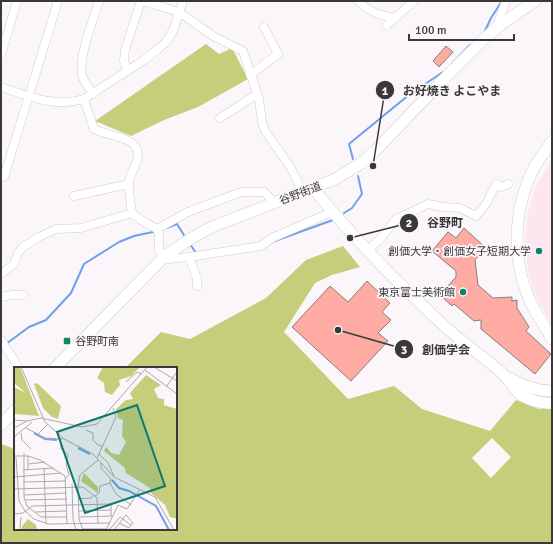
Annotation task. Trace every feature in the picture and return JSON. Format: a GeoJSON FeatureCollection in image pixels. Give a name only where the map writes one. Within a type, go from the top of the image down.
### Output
{"type":"FeatureCollection","features":[{"type":"Feature","properties":{"kind":"main road","name":"谷野街道"},"geometry":{"type":"LineString","coordinates":[[56,367],[164,257],[201,232],[335,179],[367,158],[468,54],[500,25],[535,1]]}},
{"type":"Feature","properties":{"kind":"main road"},"geometry":{"type":"LineString","coordinates":[[552,141],[535,167],[526,188],[520,212],[517,236],[519,262],[524,283],[533,307],[552,339]]}},
{"type":"Feature","properties":{"kind":"main road"},"geometry":{"type":"LineString","coordinates":[[313,188],[332,212],[431,314],[503,374],[520,394],[531,399],[552,403]]}},
{"type":"Feature","properties":{"kind":"main road"},"geometry":{"type":"LineString","coordinates":[[503,374],[527,387],[538,390],[552,391]]}},
{"type":"Feature","properties":{"kind":"main road"},"geometry":{"type":"LineString","coordinates":[[1,425],[14,411]]}},
{"type":"Feature","properties":{"kind":"street"},"geometry":{"type":"LineString","coordinates":[[1,55],[17,1]]}},
{"type":"Feature","properties":{"kind":"street"},"geometry":{"type":"LineString","coordinates":[[1,176],[4,177],[58,1]]}},
{"type":"Feature","properties":{"kind":"street"},"geometry":{"type":"LineString","coordinates":[[93,94],[83,78],[81,68],[82,57],[99,1]]}},
{"type":"Feature","properties":{"kind":"street"},"geometry":{"type":"LineString","coordinates":[[128,70],[124,61],[125,50],[141,1],[179,12],[213,36],[243,51],[257,94],[265,131],[289,165],[298,182],[301,192]]}},
{"type":"Feature","properties":{"kind":"street"},"geometry":{"type":"LineString","coordinates":[[1,87],[57,103],[84,99],[128,70],[166,42],[173,31],[183,1]]}},
{"type":"Feature","properties":{"kind":"street"},"geometry":{"type":"LineString","coordinates":[[359,1],[366,9],[377,14],[396,18]]}},
{"type":"Feature","properties":{"kind":"street"},"geometry":{"type":"LineString","coordinates":[[387,25],[414,1]]}},
{"type":"Feature","properties":{"kind":"street"},"geometry":{"type":"LineString","coordinates":[[500,25],[499,20],[504,2]]}},
{"type":"Feature","properties":{"kind":"street"},"geometry":{"type":"LineString","coordinates":[[250,75],[278,54],[264,27]]}},
{"type":"Feature","properties":{"kind":"street"},"geometry":{"type":"LineString","coordinates":[[220,118],[257,94]]}},
{"type":"Feature","properties":{"kind":"street"},"geometry":{"type":"LineString","coordinates":[[84,99],[94,129],[132,142],[137,150],[138,158],[129,184],[132,213],[157,229],[159,234],[158,251],[168,259],[189,257],[264,244],[272,238],[332,212]]}},
{"type":"Feature","properties":{"kind":"street"},"geometry":{"type":"LineString","coordinates":[[74,196],[129,184]]}},
{"type":"Feature","properties":{"kind":"street"},"geometry":{"type":"LineString","coordinates":[[368,250],[381,238],[396,219],[428,204],[444,208],[460,208],[476,216],[486,204],[496,184],[502,187],[508,184]]}},
{"type":"Feature","properties":{"kind":"street"},"geometry":{"type":"LineString","coordinates":[[157,229],[188,212],[242,192],[264,192],[274,202]]}},
{"type":"Feature","properties":{"kind":"street"},"geometry":{"type":"LineString","coordinates":[[1,274],[14,264],[18,253],[23,246],[56,229],[81,228],[132,213]]}},
{"type":"Feature","properties":{"kind":"street"},"geometry":{"type":"LineString","coordinates":[[189,257],[197,278],[197,286]]}},
{"type":"Feature","properties":{"kind":"street"},"geometry":{"type":"LineString","coordinates":[[1,298],[12,295],[23,295]]}},
{"type":"Feature","properties":{"kind":"street"},"geometry":{"type":"LineString","coordinates":[[3,343],[18,367]]}},
{"type":"Feature","properties":{"kind":"shaded area","name":"創価大学・創価女子短期大学"},"geometry":{"type":"Polygon","coordinates":[[[552,159],[552,324],[538,301],[531,282],[527,264],[525,238],[528,213],[535,188],[552,159]]]}},
{"type":"Feature","properties":{"kind":"green space"},"geometry":{"type":"Polygon","coordinates":[[[206,44],[219,54],[232,48],[248,79],[198,107],[164,120],[131,136],[95,121],[206,44]]]}},
{"type":"Feature","properties":{"kind":"green space"},"geometry":{"type":"Polygon","coordinates":[[[343,246],[360,267],[332,275],[315,283],[284,332],[348,399],[394,386],[422,409],[490,431],[516,400],[539,409],[552,408],[552,543],[1,543],[1,444],[14,449],[14,530],[177,530],[177,367],[126,367],[161,332],[190,339],[266,298],[306,260],[343,246]],[[492,438],[472,458],[491,478],[511,457],[492,438]]]}},
{"type":"Feature","properties":{"kind":"building"},"geometry":{"type":"Polygon","coordinates":[[[446,46],[453,52],[439,67],[433,61],[446,46]]]}},
{"type":"Feature","properties":{"kind":"building"},"geometry":{"type":"Polygon","coordinates":[[[464,228],[486,248],[475,260],[478,285],[493,298],[512,297],[512,301],[517,300],[517,308],[529,327],[526,331],[551,354],[535,374],[481,329],[481,320],[474,321],[454,304],[452,306],[440,295],[456,277],[456,271],[432,251],[448,232],[456,238],[464,228]]]}},
{"type":"Feature","properties":{"kind":"building"},"geometry":{"type":"Polygon","coordinates":[[[367,281],[390,303],[382,312],[391,320],[378,333],[388,341],[351,381],[292,327],[330,286],[348,302],[367,281]]]}},
{"type":"Feature","properties":{"kind":"waterway"},"geometry":{"type":"LineString","coordinates":[[484,33],[491,18],[502,1]]}},
{"type":"Feature","properties":{"kind":"waterway"},"geometry":{"type":"LineString","coordinates":[[451,65],[470,45]]}},
{"type":"Feature","properties":{"kind":"waterway"},"geometry":{"type":"LineString","coordinates":[[353,159],[349,144],[410,94],[443,72]]}},
{"type":"Feature","properties":{"kind":"waterway"},"geometry":{"type":"LineString","coordinates":[[344,213],[352,208],[362,194],[358,176]]}},
{"type":"Feature","properties":{"kind":"waterway"},"geometry":{"type":"LineString","coordinates":[[272,242],[333,220]]}},
{"type":"Feature","properties":{"kind":"waterway"},"geometry":{"type":"LineString","coordinates":[[167,228],[177,224],[184,235]]}},
{"type":"Feature","properties":{"kind":"waterway"},"geometry":{"type":"LineString","coordinates":[[6,344],[29,327],[46,320],[71,293],[84,264],[119,242],[134,236],[153,232]]}},
{"type":"Feature","properties":{"kind":"waterway"},"geometry":{"type":"LineString","coordinates":[[190,244],[196,253],[197,252]]}},
{"type":"Feature","properties":{"kind":"place","name":"お好焼き よこやま"},"geometry":{"type":"Point","coordinates":[373,166]}},
{"type":"Feature","properties":{"kind":"place","name":"谷野町"},"geometry":{"type":"Point","coordinates":[350,238]}},
{"type":"Feature","properties":{"kind":"place","name":"創価大学・創価女子短期大学"},"geometry":{"type":"Point","coordinates":[539,251]}},
{"type":"Feature","properties":{"kind":"place","name":"東京富士美術館"},"geometry":{"type":"Point","coordinates":[463,292]}},
{"type":"Feature","properties":{"kind":"place","name":"創価学会"},"geometry":{"type":"Point","coordinates":[338,330]}},
{"type":"Feature","properties":{"kind":"place","name":"谷野町南"},"geometry":{"type":"Point","coordinates":[67,341]}}]}
